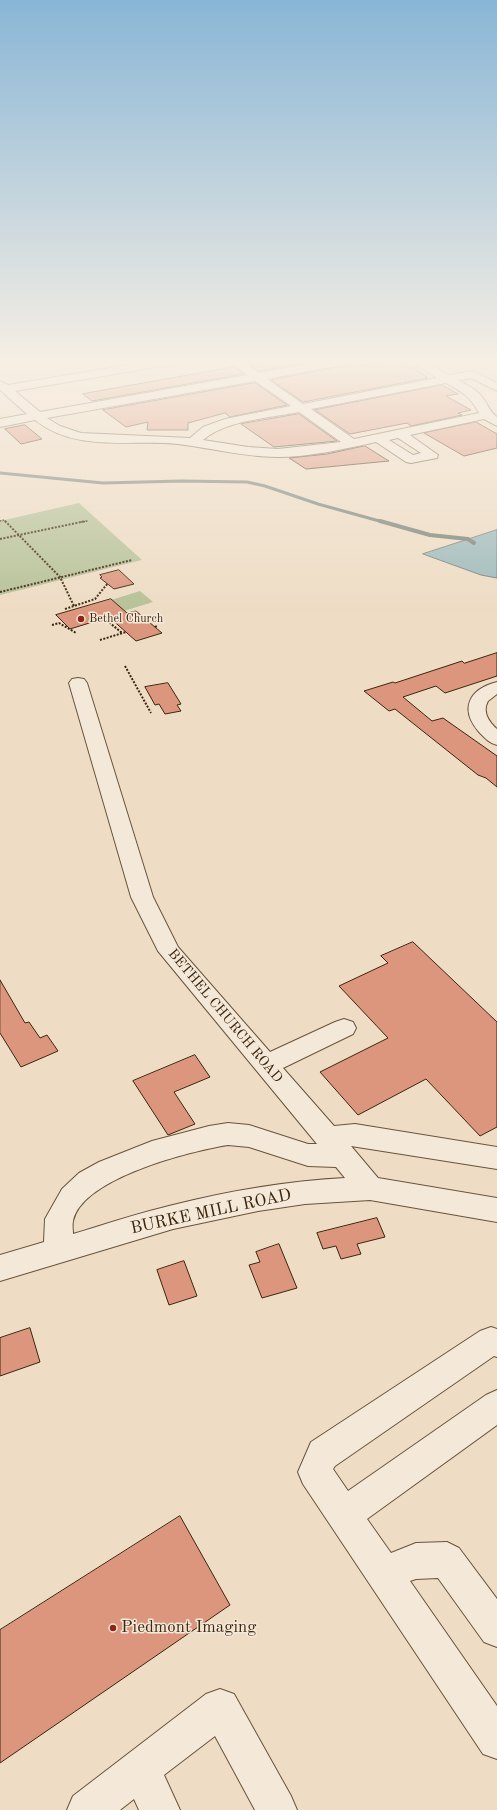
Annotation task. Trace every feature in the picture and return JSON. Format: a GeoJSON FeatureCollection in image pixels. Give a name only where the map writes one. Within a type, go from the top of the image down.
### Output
{"type":"FeatureCollection","features":[{"type":"Feature","properties":{"kind":"street"},"geometry":{"type":"LineString","coordinates":[[209,444],[251,452],[277,453],[307,451],[343,444]]}},
{"type":"Feature","properties":{"kind":"street"},"geometry":{"type":"LineString","coordinates":[[241,444],[251,452]]}},
{"type":"Feature","properties":{"kind":"street"},"geometry":{"type":"LineString","coordinates":[[388,444],[412,459],[432,455],[415,444]]}},
{"type":"Feature","properties":{"kind":"street","name":"BETHEL CHURCH ROAD"},"geometry":{"type":"LineString","coordinates":[[78,683],[142,897],[169,951],[370,1188]]}},
{"type":"Feature","properties":{"kind":"street"},"geometry":{"type":"LineString","coordinates":[[497,687],[481,697],[476,703],[475,710],[480,723],[497,739]]}},
{"type":"Feature","properties":{"kind":"street"},"geometry":{"type":"LineString","coordinates":[[266,1065],[344,1028]]}},
{"type":"Feature","properties":{"kind":"street"},"geometry":{"type":"LineString","coordinates":[[58,1251],[59,1219],[72,1197],[89,1181],[109,1170],[162,1149],[210,1137],[228,1134],[249,1136],[308,1155],[335,1147],[355,1135],[497,1158]]}},
{"type":"Feature","properties":{"kind":"street","name":"BURKE MILL ROAD"},"geometry":{"type":"LineString","coordinates":[[0,1268],[173,1217],[258,1199],[305,1192],[370,1188],[497,1210]]}},
{"type":"Feature","properties":{"kind":"street"},"geometry":{"type":"LineString","coordinates":[[497,1343],[491,1341],[323,1454],[314,1472],[497,1740]]}},
{"type":"Feature","properties":{"kind":"street"},"geometry":{"type":"LineString","coordinates":[[344,1515],[497,1406]]}},
{"type":"Feature","properties":{"kind":"street"},"geometry":{"type":"LineString","coordinates":[[384,1573],[416,1561],[447,1560],[497,1629]]}},
{"type":"Feature","properties":{"kind":"street"},"geometry":{"type":"LineString","coordinates":[[87,1810],[220,1708],[277,1810]]}},
{"type":"Feature","properties":{"kind":"street"},"geometry":{"type":"LineString","coordinates":[[140,1769],[160,1810]]}},
{"type":"Feature","properties":{"kind":"path"},"geometry":{"type":"LineString","coordinates":[[0,521],[4,520],[60,577],[74,606]]}},
{"type":"Feature","properties":{"kind":"path"},"geometry":{"type":"LineString","coordinates":[[0,539],[88,520]]}},
{"type":"Feature","properties":{"kind":"path"},"geometry":{"type":"LineString","coordinates":[[0,592],[132,560]]}},
{"type":"Feature","properties":{"kind":"path"},"geometry":{"type":"LineString","coordinates":[[65,609],[93,600],[108,583]]}},
{"type":"Feature","properties":{"kind":"path"},"geometry":{"type":"LineString","coordinates":[[93,600],[97,603]]}},
{"type":"Feature","properties":{"kind":"path"},"geometry":{"type":"LineString","coordinates":[[143,616],[147,619]]}},
{"type":"Feature","properties":{"kind":"path"},"geometry":{"type":"LineString","coordinates":[[52,625],[63,622]]}},
{"type":"Feature","properties":{"kind":"path"},"geometry":{"type":"LineString","coordinates":[[114,622],[110,623],[122,633]]}},
{"type":"Feature","properties":{"kind":"path"},"geometry":{"type":"LineString","coordinates":[[59,623],[76,633]]}},
{"type":"Feature","properties":{"kind":"path"},"geometry":{"type":"LineString","coordinates":[[100,640],[126,632]]}},
{"type":"Feature","properties":{"kind":"path"},"geometry":{"type":"LineString","coordinates":[[125,666],[133,682],[145,698],[151,713]]}},
{"type":"Feature","properties":{"kind":"green space"},"geometry":{"type":"Polygon","coordinates":[[[79,503],[142,560],[0,595],[0,521],[79,503]]]}},
{"type":"Feature","properties":{"kind":"green space"},"geometry":{"type":"Polygon","coordinates":[[[140,591],[153,602],[124,611],[111,600],[140,591]]]}},
{"type":"Feature","properties":{"kind":"water"},"geometry":{"type":"Polygon","coordinates":[[[497,530],[497,578],[481,575],[423,554],[497,530]]]}},
{"type":"Feature","properties":{"kind":"building"},"geometry":{"type":"Polygon","coordinates":[[[270,444],[301,444],[274,447],[270,444]]]}},
{"type":"Feature","properties":{"kind":"building"},"geometry":{"type":"Polygon","coordinates":[[[444,444],[497,444],[497,448],[464,456],[444,444]]]}},
{"type":"Feature","properties":{"kind":"building"},"geometry":{"type":"Polygon","coordinates":[[[365,446],[389,461],[306,469],[289,458],[327,454],[365,446]]]}},
{"type":"Feature","properties":{"kind":"building"},"geometry":{"type":"Polygon","coordinates":[[[119,570],[134,584],[114,589],[100,578],[102,577],[100,575],[119,570]]]}},
{"type":"Feature","properties":{"kind":"building","name":"Bethel Church"},"geometry":{"type":"Polygon","coordinates":[[[111,599],[127,613],[136,611],[162,633],[136,641],[109,617],[70,629],[56,615],[111,599]]]}},
{"type":"Feature","properties":{"kind":"building"},"geometry":{"type":"Polygon","coordinates":[[[497,653],[497,676],[445,693],[436,686],[403,697],[432,721],[443,718],[497,756],[497,787],[486,778],[478,775],[395,709],[389,711],[364,691],[393,682],[395,683],[462,661],[464,663],[497,653]]]}},
{"type":"Feature","properties":{"kind":"building"},"geometry":{"type":"Polygon","coordinates":[[[168,683],[181,704],[177,705],[181,711],[165,714],[159,704],[155,705],[145,687],[168,683]]]}},
{"type":"Feature","properties":{"kind":"building"},"geometry":{"type":"Polygon","coordinates":[[[413,942],[497,1022],[497,1127],[480,1136],[426,1079],[358,1115],[320,1072],[388,1038],[339,986],[388,963],[381,956],[413,942]]]}},
{"type":"Feature","properties":{"kind":"building"},"geometry":{"type":"Polygon","coordinates":[[[0,980],[25,1023],[29,1022],[40,1038],[47,1035],[58,1051],[21,1067],[0,1033],[0,980]]]}},
{"type":"Feature","properties":{"kind":"building"},"geometry":{"type":"Polygon","coordinates":[[[195,1055],[210,1077],[174,1092],[195,1124],[168,1135],[133,1081],[195,1055]]]}},
{"type":"Feature","properties":{"kind":"building"},"geometry":{"type":"Polygon","coordinates":[[[377,1218],[385,1237],[357,1244],[361,1254],[341,1259],[336,1246],[323,1249],[317,1233],[377,1218]]]}},
{"type":"Feature","properties":{"kind":"building"},"geometry":{"type":"Polygon","coordinates":[[[279,1244],[297,1288],[262,1298],[249,1265],[260,1262],[256,1252],[279,1244]]]}},
{"type":"Feature","properties":{"kind":"building"},"geometry":{"type":"Polygon","coordinates":[[[184,1261],[197,1296],[169,1305],[157,1270],[184,1261]]]}},
{"type":"Feature","properties":{"kind":"building"},"geometry":{"type":"Polygon","coordinates":[[[30,1328],[40,1362],[0,1376],[0,1338],[30,1328]]]}},
{"type":"Feature","properties":{"kind":"building"},"geometry":{"type":"Polygon","coordinates":[[[180,1516],[230,1605],[0,1763],[0,1630],[180,1516]]]}},
{"type":"Feature","properties":{"kind":"waterway"},"geometry":{"type":"LineString","coordinates":[[0,473],[103,483],[182,481],[247,482],[265,486],[318,504],[383,522]]}},
{"type":"Feature","properties":{"kind":"waterway"},"geometry":{"type":"LineString","coordinates":[[380,521],[430,535],[468,539],[474,543]]}},
{"type":"Feature","properties":{"kind":"place","name":"Bethel Church"},"geometry":{"type":"Point","coordinates":[81,619]}},
{"type":"Feature","properties":{"kind":"place","name":"Piedmont Imaging"},"geometry":{"type":"Point","coordinates":[113,1628]}}]}
